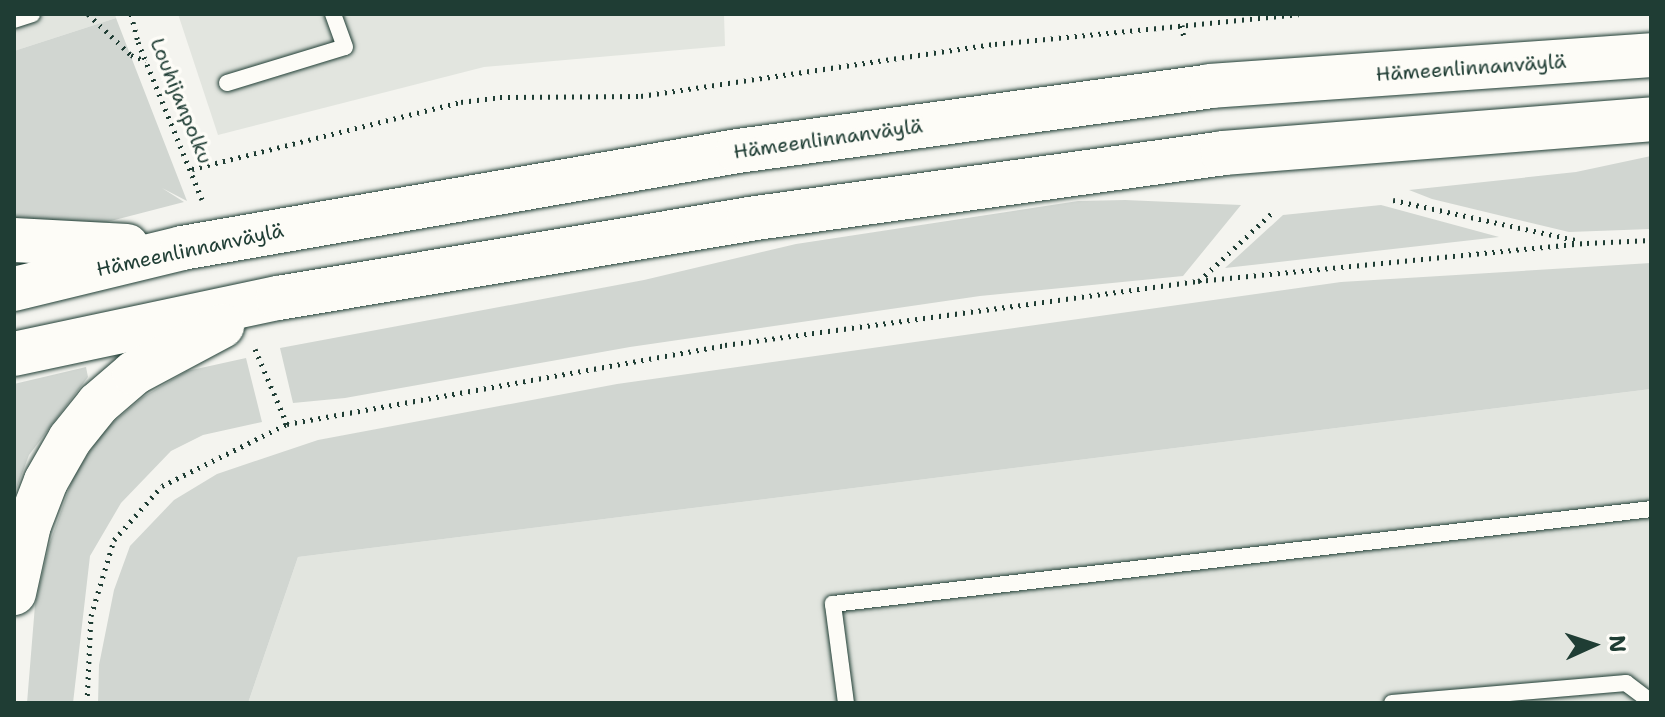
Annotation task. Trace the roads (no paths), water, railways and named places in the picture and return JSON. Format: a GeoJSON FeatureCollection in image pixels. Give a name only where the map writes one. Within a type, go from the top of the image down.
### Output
{"type":"FeatureCollection","features":[{"type":"Feature","properties":{"kind":"highway","name":"Hämeenlinnanväylä"},"geometry":{"type":"LineString","coordinates":[[14,289],[182,248],[650,164],[1210,86],[1651,55]]}},
{"type":"Feature","properties":{"kind":"highway"},"geometry":{"type":"LineString","coordinates":[[14,354],[278,298],[749,219],[1223,153],[1651,119]]}},
{"type":"Feature","properties":{"kind":"highway"},"geometry":{"type":"LineString","coordinates":[[14,240],[182,248]]}},
{"type":"Feature","properties":{"kind":"highway"},"geometry":{"type":"LineString","coordinates":[[14,593],[29,525],[46,481],[70,439],[98,404],[134,373],[278,298]]}},
{"type":"Feature","properties":{"kind":"lane"},"geometry":{"type":"LineString","coordinates":[[14,20],[32,14]]}},
{"type":"Feature","properties":{"kind":"lane"},"geometry":{"type":"LineString","coordinates":[[227,83],[345,47],[333,14]]}},
{"type":"Feature","properties":{"kind":"lane"},"geometry":{"type":"LineString","coordinates":[[846,703],[833,604],[1651,509]]}},
{"type":"Feature","properties":{"kind":"lane"},"geometry":{"type":"LineString","coordinates":[[1392,703],[1626,683],[1651,702]]}}]}
